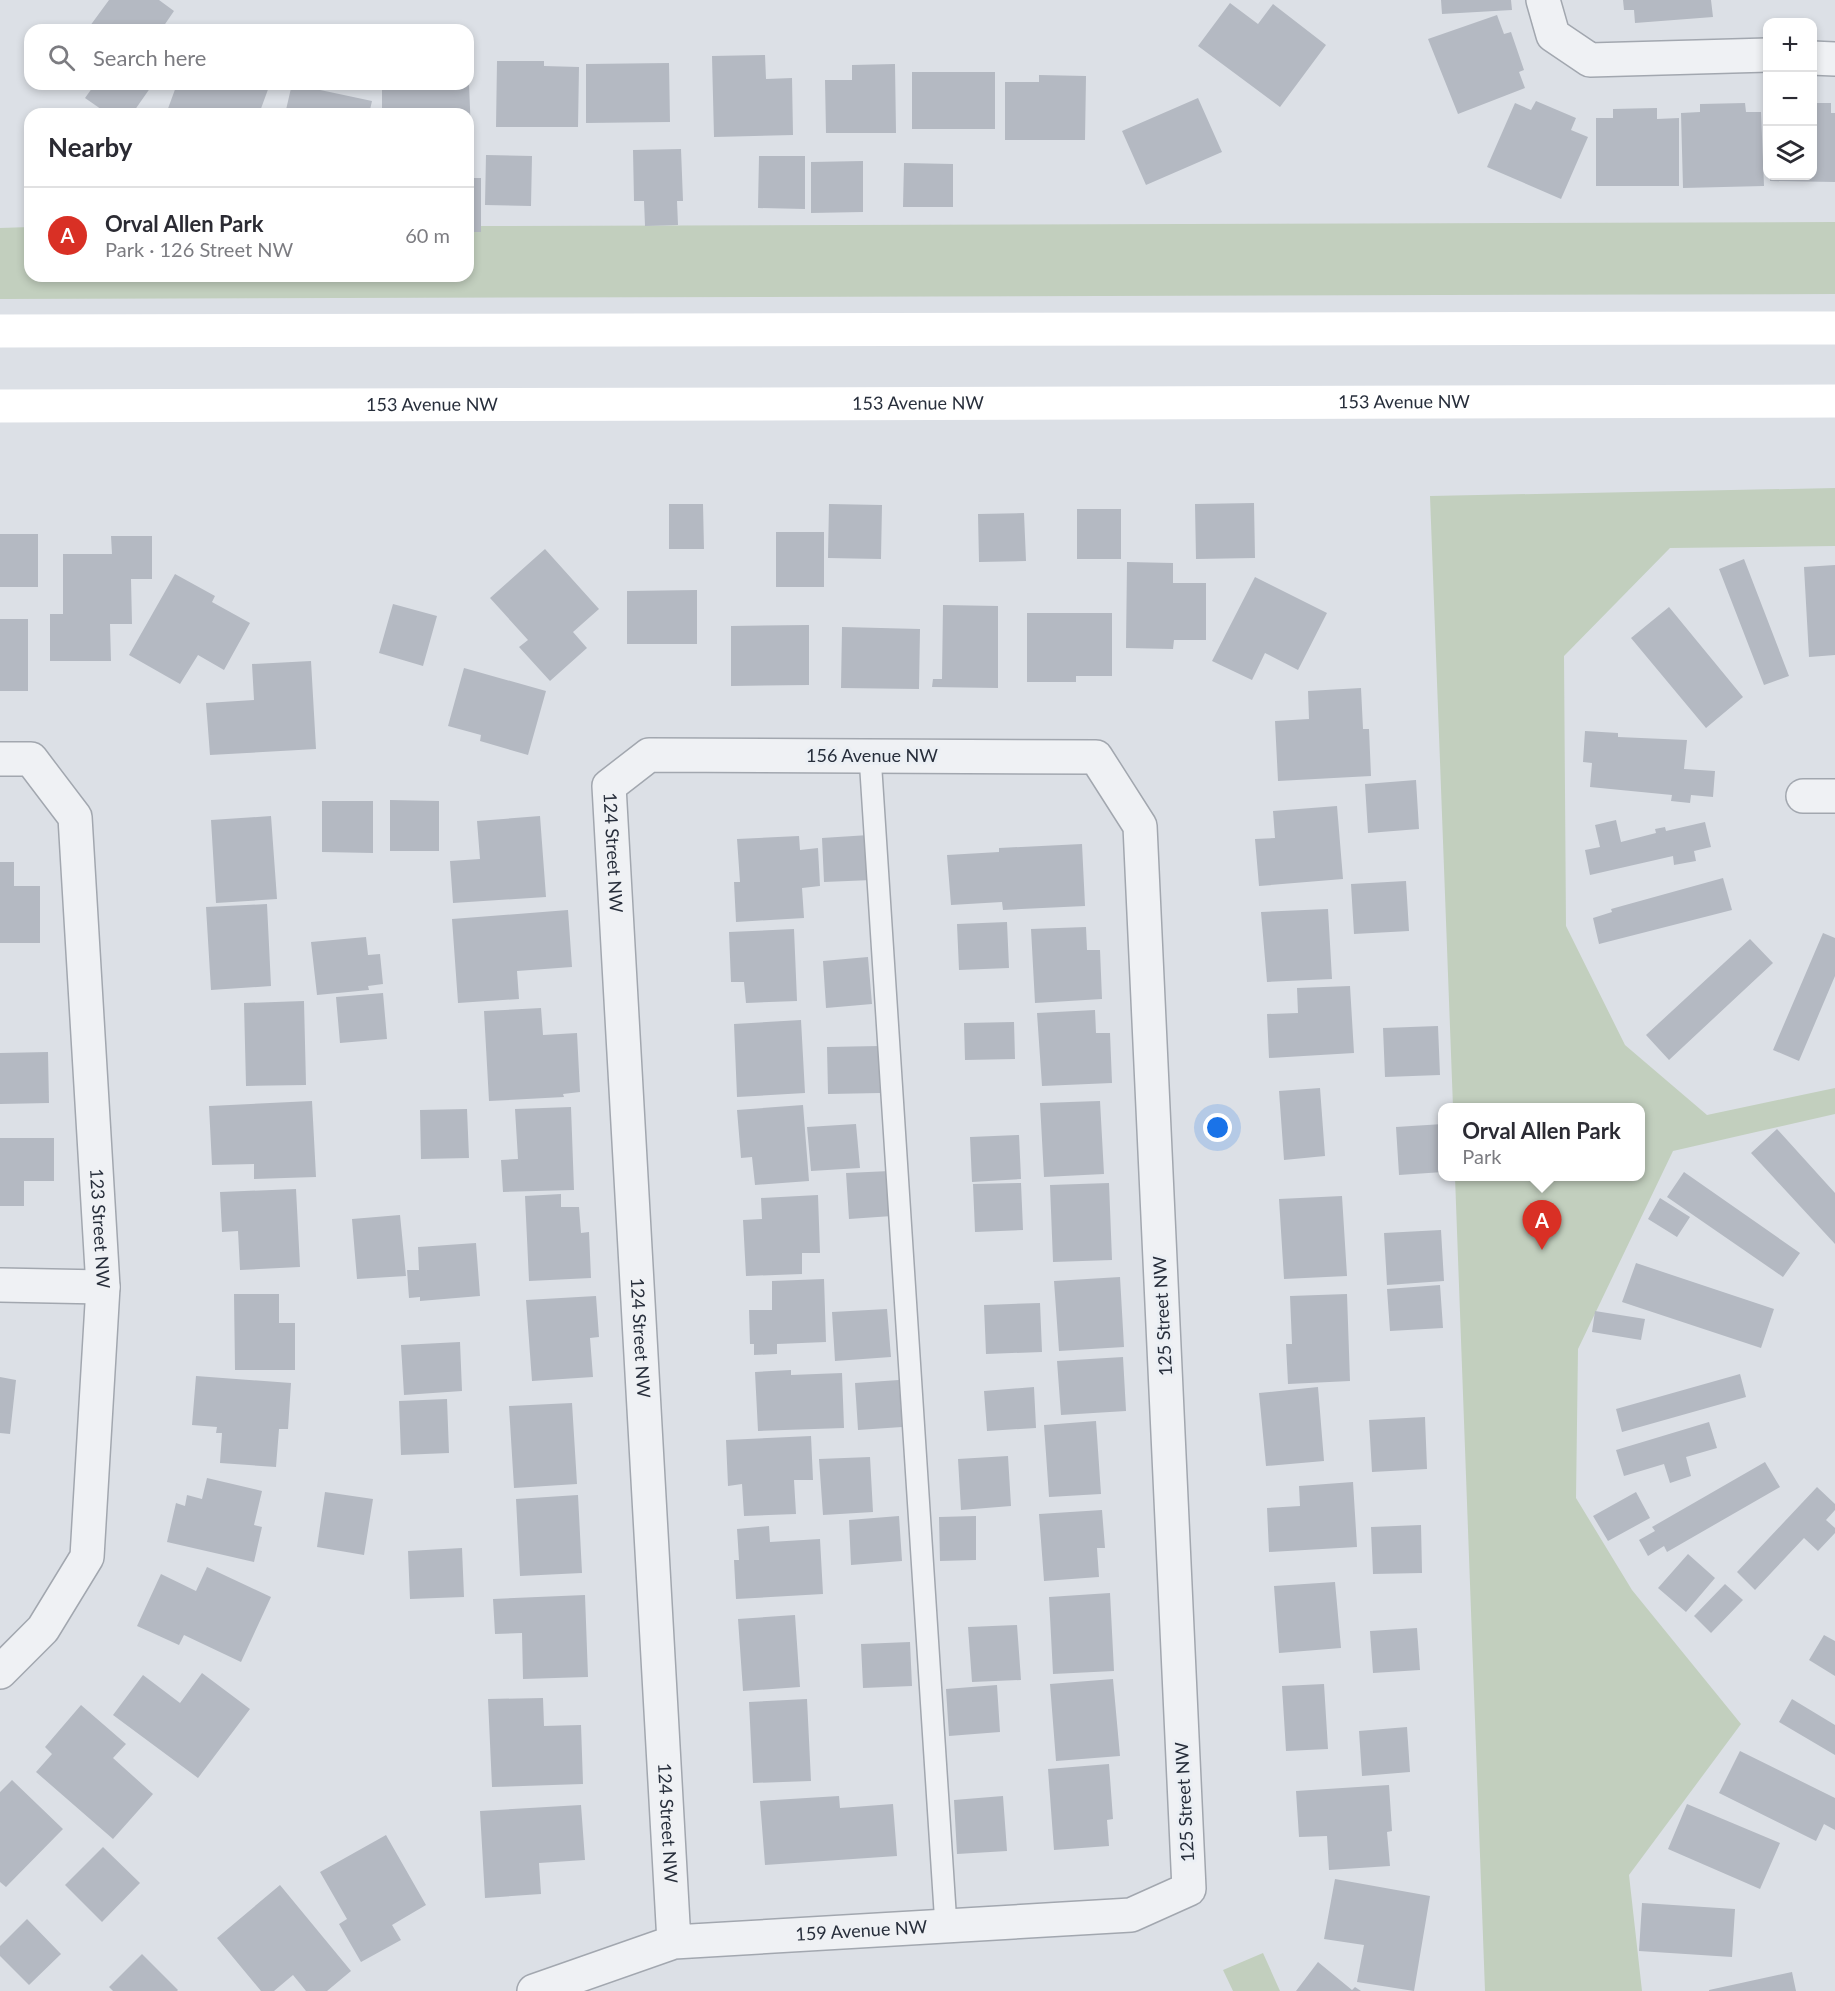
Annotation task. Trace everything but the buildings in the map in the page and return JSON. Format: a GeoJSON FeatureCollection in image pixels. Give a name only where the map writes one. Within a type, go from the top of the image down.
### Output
{"type":"FeatureCollection","features":[{"type":"Feature","properties":{"kind":"main road"},"geometry":{"type":"LineString","coordinates":[[0,331],[1835,328]]}},
{"type":"Feature","properties":{"kind":"main road","name":"153 Avenue NW"},"geometry":{"type":"LineString","coordinates":[[0,406],[1835,401]]}},
{"type":"Feature","properties":{"kind":"street"},"geometry":{"type":"LineString","coordinates":[[1543,0],[1554,35],[1590,60],[1763,55]]}},
{"type":"Feature","properties":{"kind":"street"},"geometry":{"type":"LineString","coordinates":[[1817,58],[1835,59]]}},
{"type":"Feature","properties":{"kind":"street","name":"156 Avenue NW"},"geometry":{"type":"LineString","coordinates":[[649,755],[1096,757]]}},
{"type":"Feature","properties":{"kind":"street","name":"124 Street NW"},"geometry":{"type":"LineString","coordinates":[[649,755],[609,786],[674,1942]]}},
{"type":"Feature","properties":{"kind":"street","name":"125 Street NW"},"geometry":{"type":"LineString","coordinates":[[1096,757],[1140,826],[1189,1888]]}},
{"type":"Feature","properties":{"kind":"street","name":"123 Street NW"},"geometry":{"type":"LineString","coordinates":[[0,759],[31,759],[75,817],[103,1287],[87,1557],[44,1629],[0,1672]]}},
{"type":"Feature","properties":{"kind":"street"},"geometry":{"type":"LineString","coordinates":[[0,1285],[103,1287]]}},
{"type":"Feature","properties":{"kind":"street","name":"159 Avenue NW"},"geometry":{"type":"LineString","coordinates":[[534,1991],[674,1942],[1131,1915],[1189,1888]]}},
{"type":"Feature","properties":{"kind":"lane"},"geometry":{"type":"LineString","coordinates":[[870,756],[946,1926]]}},
{"type":"Feature","properties":{"kind":"green space"},"geometry":{"type":"Polygon","coordinates":[[[1835,222],[1835,294],[0,299],[0,228],[24,227],[24,282],[474,282],[474,226],[1835,222]]]}},
{"type":"Feature","properties":{"kind":"green space"},"geometry":{"type":"Polygon","coordinates":[[[1835,488],[1835,546],[1670,548],[1564,656],[1566,926],[1625,1045],[1707,1115],[1835,1088],[1835,1114],[1673,1151],[1578,1349],[1576,1498],[1632,1590],[1741,1724],[1629,1875],[1642,1991],[1485,1991],[1455,1181],[1645,1181],[1645,1103],[1453,1103],[1430,496],[1835,488]]]}},
{"type":"Feature","properties":{"kind":"green space"},"geometry":{"type":"Polygon","coordinates":[[[1263,1953],[1280,1991],[1233,1991],[1223,1970],[1263,1953]]]}},
{"type":"Feature","properties":{"kind":"place","name":"Orval Allen Park"},"geometry":{"type":"Point","coordinates":[1542,1250]}}]}
